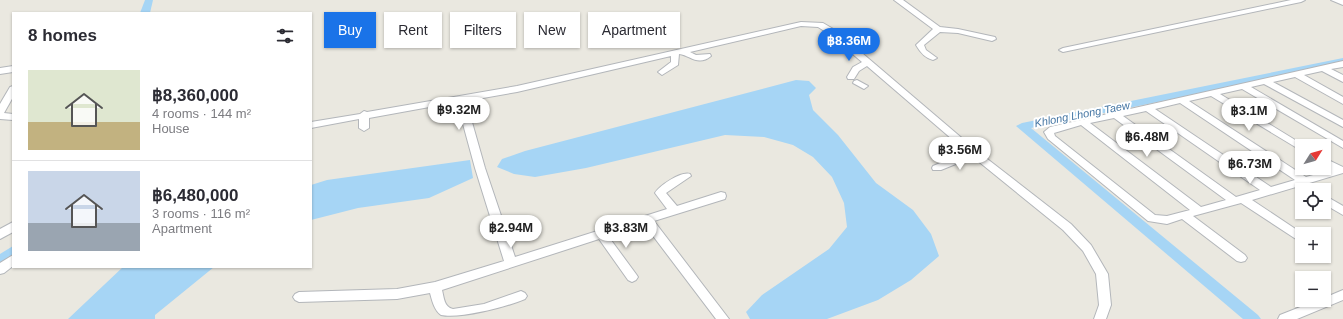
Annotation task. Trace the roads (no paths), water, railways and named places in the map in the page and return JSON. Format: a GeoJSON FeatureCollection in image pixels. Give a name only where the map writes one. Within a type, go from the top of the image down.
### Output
{"type":"FeatureCollection","features":[{"type":"Feature","properties":{"kind":"street"},"geometry":{"type":"LineString","coordinates":[[898,0],[938,29],[958,31],[992,39]]}},
{"type":"Feature","properties":{"kind":"street"},"geometry":{"type":"LineString","coordinates":[[1063,50],[1301,0]]}},
{"type":"Feature","properties":{"kind":"street"},"geometry":{"type":"LineString","coordinates":[[1335,0],[1343,3]]}},
{"type":"Feature","properties":{"kind":"street"},"geometry":{"type":"LineString","coordinates":[[312,124],[364,114],[461,100],[517,89],[809,23],[826,28],[974,153],[1067,227],[1088,248],[1102,274],[1105,305],[1100,319]]}},
{"type":"Feature","properties":{"kind":"street"},"geometry":{"type":"LineString","coordinates":[[933,58],[920,48],[920,45],[938,29]]}},
{"type":"Feature","properties":{"kind":"street"},"geometry":{"type":"LineString","coordinates":[[678,52],[695,58],[710,55],[716,44]]}},
{"type":"Feature","properties":{"kind":"street"},"geometry":{"type":"LineString","coordinates":[[662,72],[675,63],[678,52]]}},
{"type":"Feature","properties":{"kind":"street"},"geometry":{"type":"LineString","coordinates":[[858,82],[856,69],[868,62]]}},
{"type":"Feature","properties":{"kind":"street"},"geometry":{"type":"LineString","coordinates":[[1295,187],[1269,191],[1167,220],[1152,218],[1051,137],[1049,132],[1053,129],[1115,114],[1343,64]]}},
{"type":"Feature","properties":{"kind":"street"},"geometry":{"type":"LineString","coordinates":[[1323,68],[1343,79]]}},
{"type":"Feature","properties":{"kind":"street"},"geometry":{"type":"LineString","coordinates":[[0,71],[12,70]]}},
{"type":"Feature","properties":{"kind":"street"},"geometry":{"type":"LineString","coordinates":[[1295,74],[1343,101]]}},
{"type":"Feature","properties":{"kind":"street"},"geometry":{"type":"LineString","coordinates":[[1265,81],[1343,124]]}},
{"type":"Feature","properties":{"kind":"street"},"geometry":{"type":"LineString","coordinates":[[1243,86],[1343,145]]}},
{"type":"Feature","properties":{"kind":"street"},"geometry":{"type":"LineString","coordinates":[[0,112],[12,91]]}},
{"type":"Feature","properties":{"kind":"street"},"geometry":{"type":"LineString","coordinates":[[1212,93],[1295,144]]}},
{"type":"Feature","properties":{"kind":"street"},"geometry":{"type":"LineString","coordinates":[[461,100],[480,168],[510,262]]}},
{"type":"Feature","properties":{"kind":"street"},"geometry":{"type":"LineString","coordinates":[[1181,100],[1301,183]]}},
{"type":"Feature","properties":{"kind":"street"},"geometry":{"type":"LineString","coordinates":[[1147,107],[1269,191]]}},
{"type":"Feature","properties":{"kind":"street"},"geometry":{"type":"LineString","coordinates":[[364,114],[364,128]]}},
{"type":"Feature","properties":{"kind":"street"},"geometry":{"type":"LineString","coordinates":[[1115,114],[1239,200],[1295,235]]}},
{"type":"Feature","properties":{"kind":"street"},"geometry":{"type":"LineString","coordinates":[[0,116],[12,116]]}},
{"type":"Feature","properties":{"kind":"street"},"geometry":{"type":"LineString","coordinates":[[1082,122],[1198,211]]}},
{"type":"Feature","properties":{"kind":"street"},"geometry":{"type":"LineString","coordinates":[[937,168],[974,153]]}},
{"type":"Feature","properties":{"kind":"street"},"geometry":{"type":"LineString","coordinates":[[1331,165],[1342,171]]}},
{"type":"Feature","properties":{"kind":"street"},"geometry":{"type":"LineString","coordinates":[[1309,183],[1342,171]]}},
{"type":"Feature","properties":{"kind":"street"},"geometry":{"type":"LineString","coordinates":[[675,211],[660,193],[662,190],[686,176]]}},
{"type":"Feature","properties":{"kind":"street"},"geometry":{"type":"LineString","coordinates":[[299,297],[397,294],[435,287],[721,196]]}},
{"type":"Feature","properties":{"kind":"street"},"geometry":{"type":"LineString","coordinates":[[1331,203],[1343,211]]}},
{"type":"Feature","properties":{"kind":"street"},"geometry":{"type":"LineString","coordinates":[[1184,215],[1241,258]]}},
{"type":"Feature","properties":{"kind":"street"},"geometry":{"type":"LineString","coordinates":[[647,220],[721,316]]}},
{"type":"Feature","properties":{"kind":"street"},"geometry":{"type":"LineString","coordinates":[[0,235],[12,227]]}},
{"type":"Feature","properties":{"kind":"street"},"geometry":{"type":"LineString","coordinates":[[601,234],[632,277]]}},
{"type":"Feature","properties":{"kind":"street"},"geometry":{"type":"LineString","coordinates":[[0,270],[12,261]]}},
{"type":"Feature","properties":{"kind":"street"},"geometry":{"type":"LineString","coordinates":[[435,287],[440,306],[446,312],[455,315],[470,315],[521,296]]}},
{"type":"Feature","properties":{"kind":"street"},"geometry":{"type":"LineString","coordinates":[[1284,319],[1343,295]]}},
{"type":"Feature","properties":{"kind":"water"},"geometry":{"type":"Polygon","coordinates":[[[796,80],[809,81],[816,88],[809,95],[813,110],[838,135],[876,183],[913,210],[931,234],[939,256],[911,280],[878,300],[827,319],[750,319],[746,312],[762,295],[829,249],[847,227],[844,203],[832,177],[813,157],[793,145],[764,137],[725,135],[586,168],[535,177],[514,174],[497,167],[502,159],[525,151],[796,80]]]}},
{"type":"Feature","properties":{"kind":"water"},"geometry":{"type":"Polygon","coordinates":[[[470,160],[473,178],[429,198],[358,208],[312,220],[312,185],[327,180],[470,160]]]}},
{"type":"Feature","properties":{"kind":"water"},"geometry":{"type":"Polygon","coordinates":[[[122,268],[213,268],[155,315],[155,319],[68,319],[122,268]]]}},
{"type":"Feature","properties":{"kind":"waterway"},"geometry":{"type":"LineString","coordinates":[[145,12],[149,0]]}},
{"type":"Feature","properties":{"kind":"waterway","name":"Khlong Lhong Taew"},"geometry":{"type":"LineString","coordinates":[[1253,319],[1022,126],[1343,61]]}},
{"type":"Feature","properties":{"kind":"waterway"},"geometry":{"type":"LineString","coordinates":[[0,261],[12,252]]}}]}
